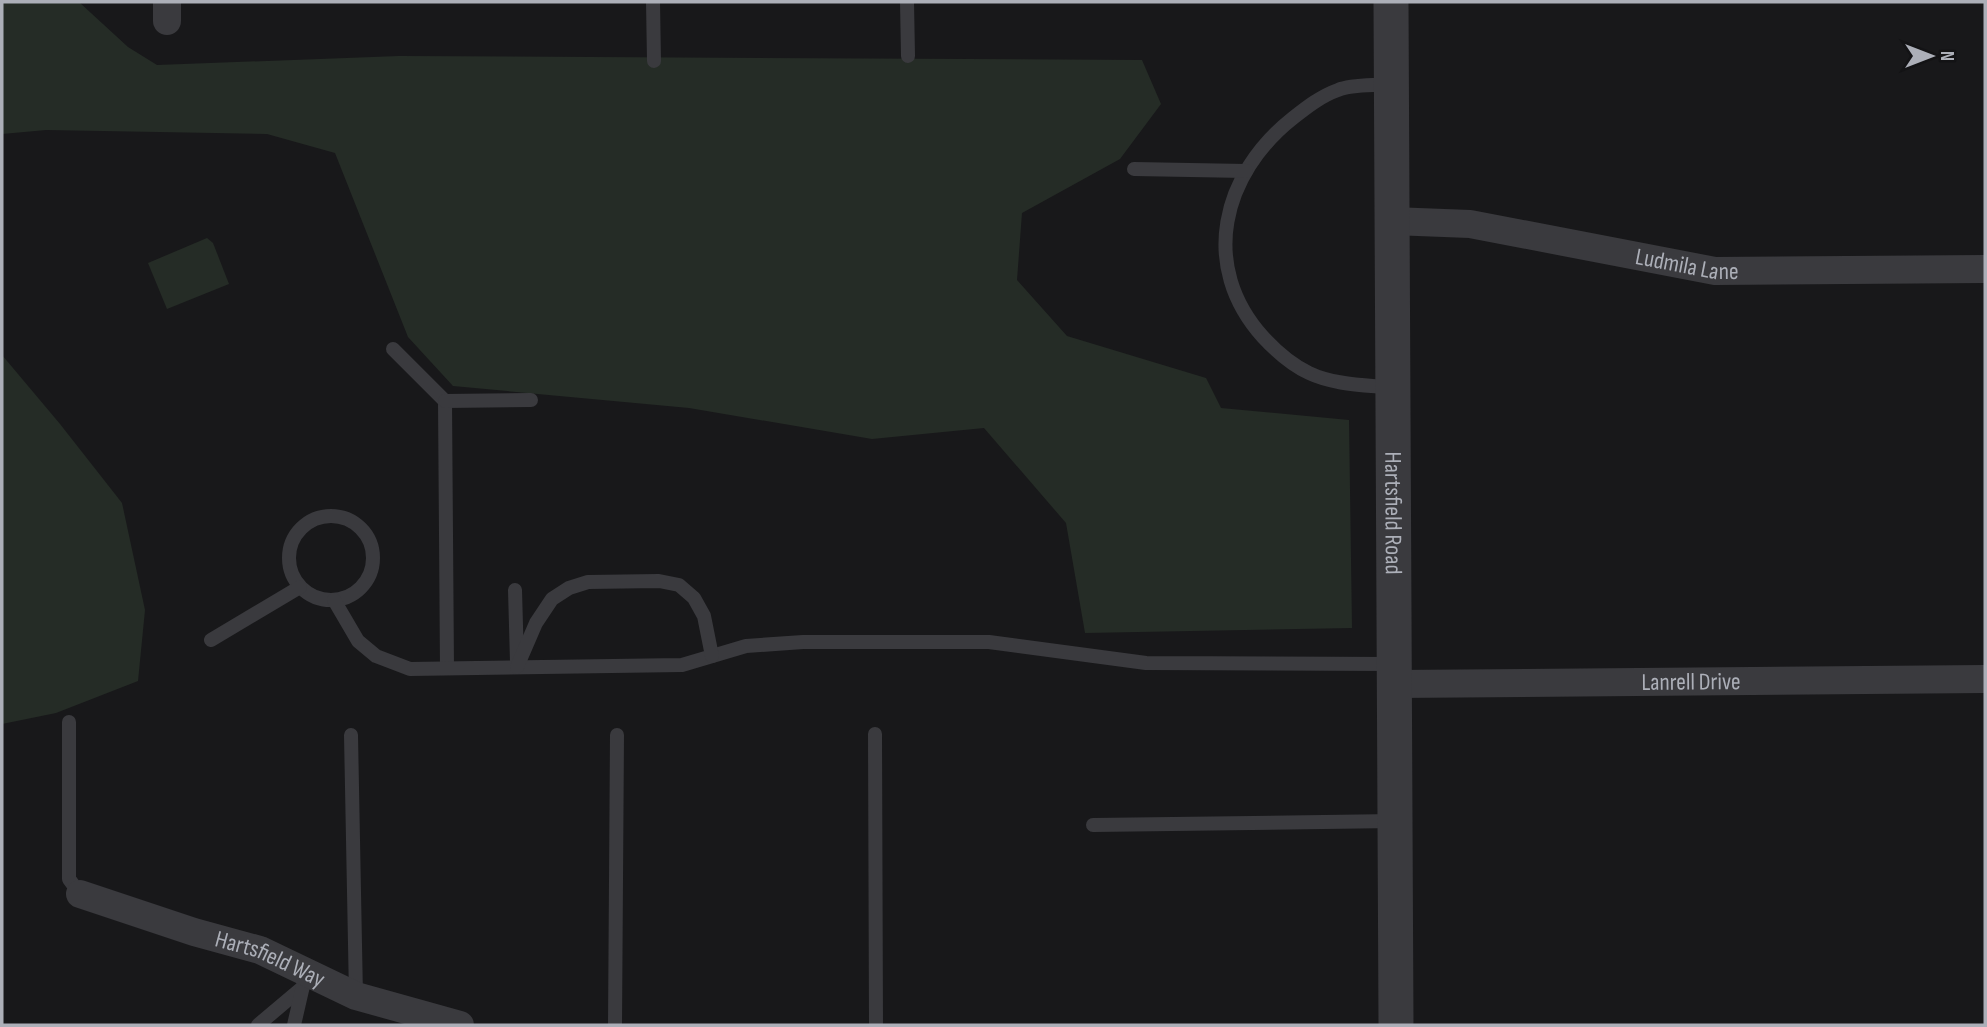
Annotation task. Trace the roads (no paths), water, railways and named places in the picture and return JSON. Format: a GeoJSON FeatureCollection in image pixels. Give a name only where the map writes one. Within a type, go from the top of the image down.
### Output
{"type":"FeatureCollection","features":[{"type":"Feature","properties":{"kind":"street","name":"Hartsfield Road"},"geometry":{"type":"LineString","coordinates":[[1391,2],[1396,1025]]}},
{"type":"Feature","properties":{"kind":"street","name":"Ludmila Lane"},"geometry":{"type":"LineString","coordinates":[[1392,221],[1470,224],[1715,271],[1985,269]]}},
{"type":"Feature","properties":{"kind":"street","name":"Lanrell Drive"},"geometry":{"type":"LineString","coordinates":[[1395,674],[1985,679]]}},
{"type":"Feature","properties":{"kind":"street","name":"Hartsfield Way"},"geometry":{"type":"LineString","coordinates":[[80,894],[194,932],[260,950],[305,980],[460,1025]]}},
{"type":"Feature","properties":{"kind":"lane"},"geometry":{"type":"LineString","coordinates":[[653,2],[653,61]]}},
{"type":"Feature","properties":{"kind":"lane"},"geometry":{"type":"LineString","coordinates":[[908,2],[908,56]]}},
{"type":"Feature","properties":{"kind":"lane"},"geometry":{"type":"LineString","coordinates":[[1391,84],[1341,88],[1317,99],[1283,126],[1255,155],[1237,187],[1229,211],[1225,239],[1229,275],[1236,297],[1252,324],[1272,348],[1309,373],[1340,382],[1393,388]]}},
{"type":"Feature","properties":{"kind":"lane"},"geometry":{"type":"LineString","coordinates":[[1134,169],[1246,171]]}},
{"type":"Feature","properties":{"kind":"lane"},"geometry":{"type":"LineString","coordinates":[[393,349],[445,401],[447,668]]}},
{"type":"Feature","properties":{"kind":"lane"},"geometry":{"type":"LineString","coordinates":[[445,401],[531,400]]}},
{"type":"Feature","properties":{"kind":"lane"},"geometry":{"type":"LineString","coordinates":[[326,515],[341,516],[355,522],[366,533],[372,546],[373,562],[369,576],[360,588],[348,597],[334,600],[321,599],[307,593],[300,587],[290,569],[292,541],[300,528],[326,515]]}},
{"type":"Feature","properties":{"kind":"lane"},"geometry":{"type":"LineString","coordinates":[[517,667],[536,623],[552,599],[569,588],[588,582],[659,581],[679,585],[694,598],[704,616],[712,656]]}},
{"type":"Feature","properties":{"kind":"lane"},"geometry":{"type":"LineString","coordinates":[[211,640],[300,587]]}},
{"type":"Feature","properties":{"kind":"lane"},"geometry":{"type":"LineString","coordinates":[[515,590],[517,667]]}},
{"type":"Feature","properties":{"kind":"lane"},"geometry":{"type":"LineString","coordinates":[[334,600],[359,640],[376,656],[410,668],[682,665],[746,646],[803,642],[989,642],[1146,663],[1395,674]]}},
{"type":"Feature","properties":{"kind":"lane"},"geometry":{"type":"LineString","coordinates":[[69,722],[69,879],[80,894]]}},
{"type":"Feature","properties":{"kind":"lane"},"geometry":{"type":"LineString","coordinates":[[875,734],[876,1025]]}},
{"type":"Feature","properties":{"kind":"lane"},"geometry":{"type":"LineString","coordinates":[[351,735],[356,996]]}},
{"type":"Feature","properties":{"kind":"lane"},"geometry":{"type":"LineString","coordinates":[[615,1025],[617,735]]}},
{"type":"Feature","properties":{"kind":"lane"},"geometry":{"type":"LineString","coordinates":[[1093,825],[1395,821]]}},
{"type":"Feature","properties":{"kind":"lane"},"geometry":{"type":"LineString","coordinates":[[258,1025],[305,980]]}},
{"type":"Feature","properties":{"kind":"lane"},"geometry":{"type":"LineString","coordinates":[[294,1025],[305,980]]}}]}
